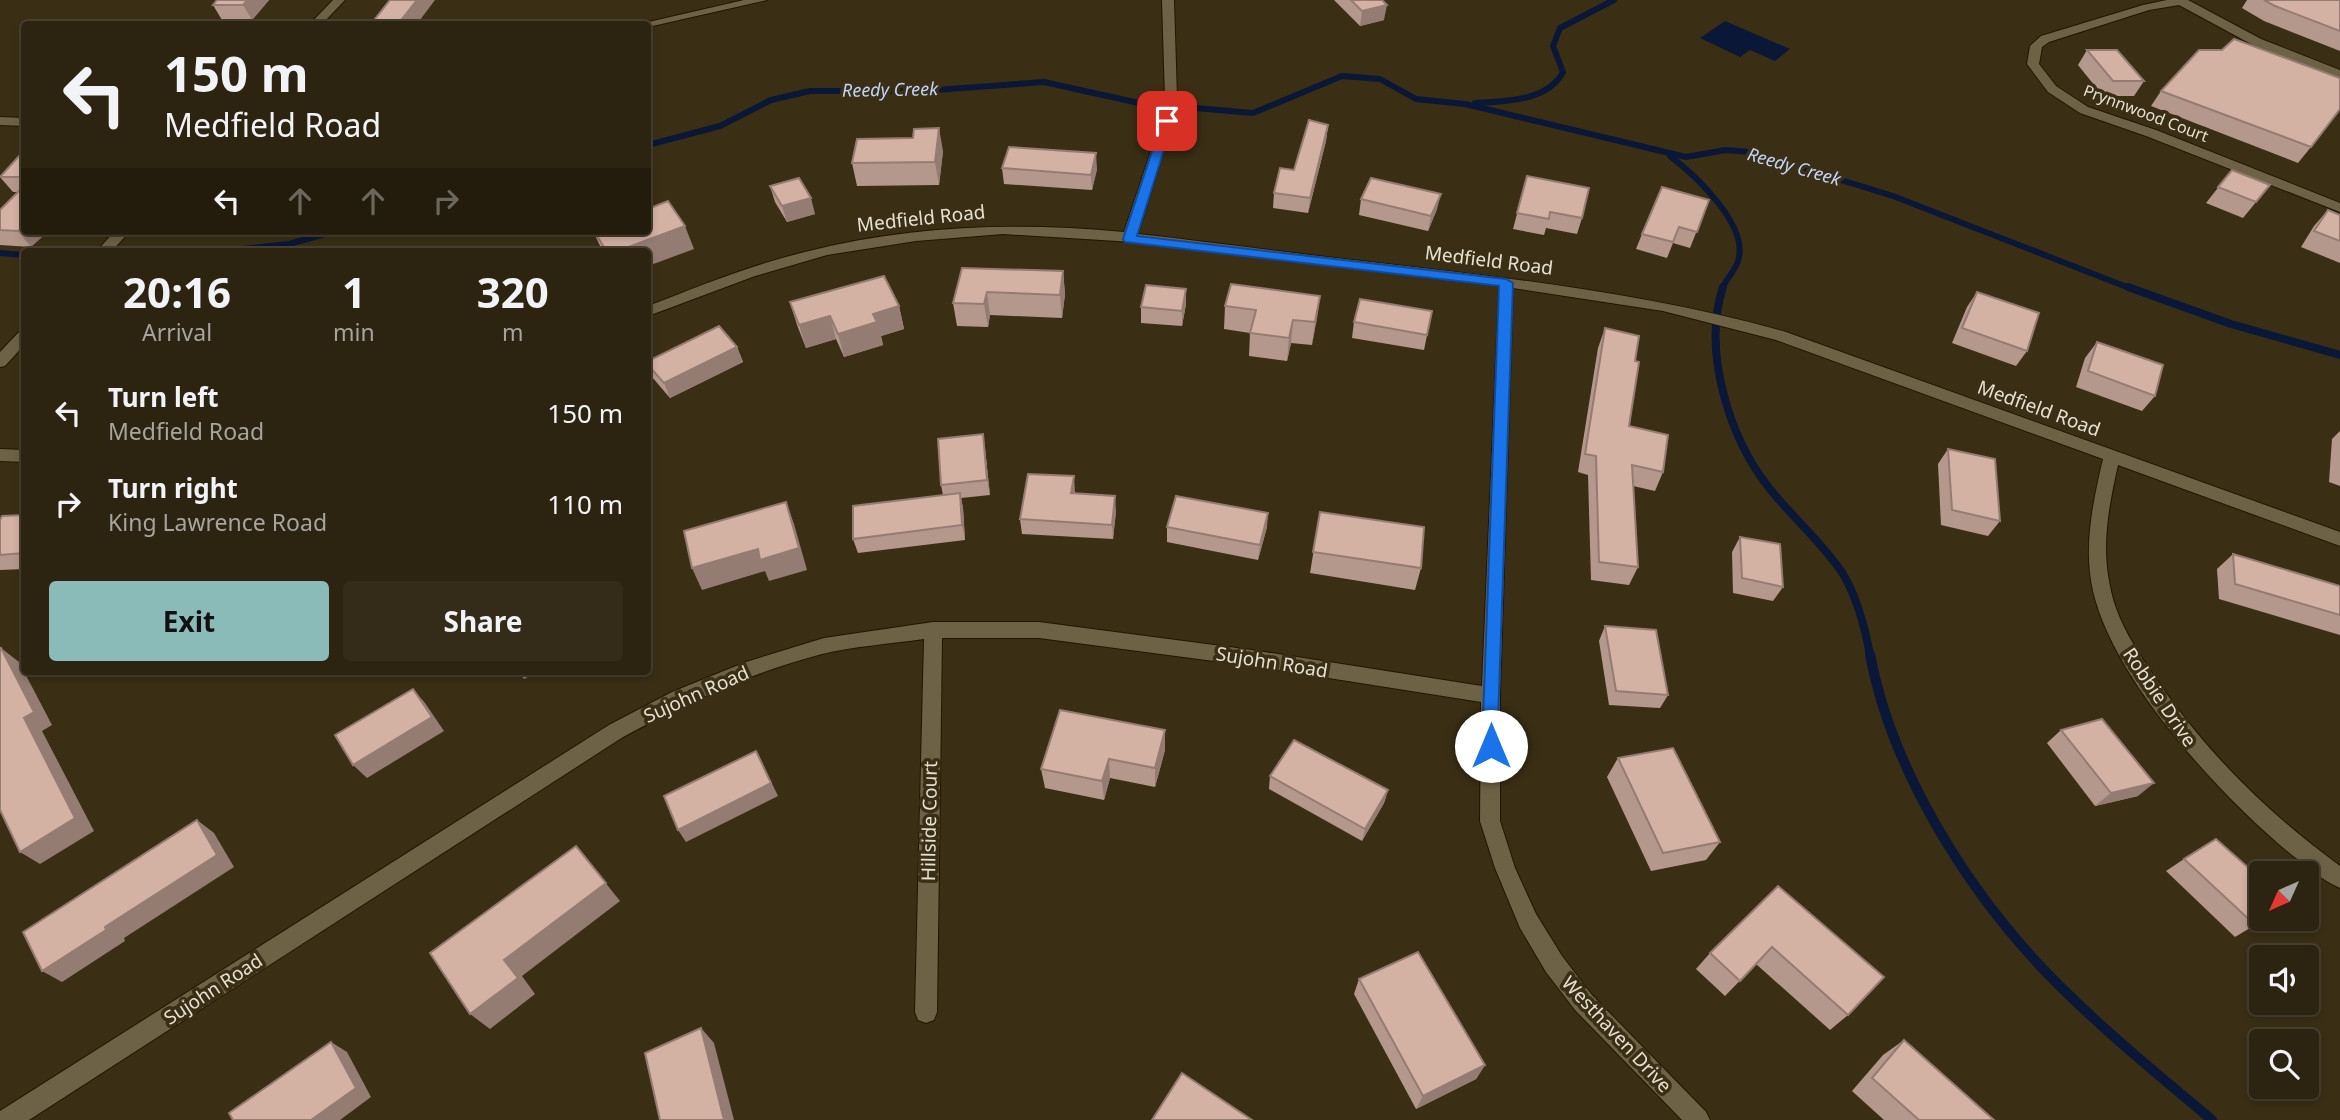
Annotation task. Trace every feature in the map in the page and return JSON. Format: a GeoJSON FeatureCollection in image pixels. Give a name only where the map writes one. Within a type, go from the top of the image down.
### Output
{"type":"FeatureCollection","features":[{"type":"Feature","properties":{"kind":"street"},"geometry":{"type":"LineString","coordinates":[[319,21],[339,0]]}},
{"type":"Feature","properties":{"kind":"street"},"geometry":{"type":"LineString","coordinates":[[651,23],[723,3],[761,0]]}},
{"type":"Feature","properties":{"kind":"street"},"geometry":{"type":"LineString","coordinates":[[1129,239],[1167,121],[1171,98],[1168,0]]}},
{"type":"Feature","properties":{"kind":"street"},"geometry":{"type":"LineString","coordinates":[[2180,0],[2257,43],[2340,74]]}},
{"type":"Feature","properties":{"kind":"street","name":"Prynnwood Court"},"geometry":{"type":"LineString","coordinates":[[2180,0],[2147,7],[2045,39],[2036,46],[2033,64],[2052,89],[2084,110],[2151,132],[2340,208]]}},
{"type":"Feature","properties":{"kind":"street"},"geometry":{"type":"LineString","coordinates":[[0,121],[21,122]]}},
{"type":"Feature","properties":{"kind":"street","name":"Medfield Road"},"geometry":{"type":"LineString","coordinates":[[651,310],[783,262],[901,238],[962,232],[1037,230],[1634,300],[1728,320],[1794,340],[2340,539]]}},
{"type":"Feature","properties":{"kind":"street"},"geometry":{"type":"LineString","coordinates":[[107,248],[118,235]]}},
{"type":"Feature","properties":{"kind":"street","name":"Westhaven Drive"},"geometry":{"type":"LineString","coordinates":[[1506,283],[1491,695],[1490,821],[1505,868],[1528,921],[1583,1002],[1698,1120]]}},
{"type":"Feature","properties":{"kind":"street"},"geometry":{"type":"LineString","coordinates":[[0,362],[21,339]]}},
{"type":"Feature","properties":{"kind":"street"},"geometry":{"type":"LineString","coordinates":[[0,455],[21,456]]}},
{"type":"Feature","properties":{"kind":"street","name":"Robbie Drive"},"geometry":{"type":"LineString","coordinates":[[2112,457],[2098,518],[2096,550],[2101,587],[2109,615],[2130,655],[2176,726],[2205,762],[2274,827],[2340,878]]}},
{"type":"Feature","properties":{"kind":"street","name":"Sujohn Road"},"geometry":{"type":"LineString","coordinates":[[8,1120],[627,726],[679,698],[746,670],[824,646],[933,630],[1039,630],[1252,658],[1491,695]]}},
{"type":"Feature","properties":{"kind":"street","name":"Hillside Court"},"geometry":{"type":"LineString","coordinates":[[926,1012],[933,630]]}},
{"type":"Feature","properties":{"kind":"water"},"geometry":{"type":"Polygon","coordinates":[[[1725,21],[1790,49],[1775,61],[1750,50],[1740,57],[1700,38],[1725,21]]]}},
{"type":"Feature","properties":{"kind":"building"},"geometry":{"type":"Polygon","coordinates":[[[217,0],[247,0],[243,5],[213,5],[217,0]]]}},
{"type":"Feature","properties":{"kind":"building"},"geometry":{"type":"Polygon","coordinates":[[[390,0],[417,0],[400,21],[373,21],[390,0]]]}},
{"type":"Feature","properties":{"kind":"building"},"geometry":{"type":"Polygon","coordinates":[[[1351,0],[1382,0],[1387,5],[1362,11],[1351,0]]]}},
{"type":"Feature","properties":{"kind":"building"},"geometry":{"type":"Polygon","coordinates":[[[2264,0],[2340,0],[2340,31],[2275,6],[2264,0]]]}},
{"type":"Feature","properties":{"kind":"building"},"geometry":{"type":"Polygon","coordinates":[[[2234,39],[2340,78],[2340,109],[2311,147],[2161,91],[2199,50],[2222,50],[2234,39]]]}},
{"type":"Feature","properties":{"kind":"building"},"geometry":{"type":"Polygon","coordinates":[[[2087,50],[2117,50],[2144,81],[2113,81],[2087,50]]]}},
{"type":"Feature","properties":{"kind":"building"},"geometry":{"type":"Polygon","coordinates":[[[1309,120],[1328,125],[1310,198],[1274,193],[1280,168],[1294,170],[1309,120]]]}},
{"type":"Feature","properties":{"kind":"building"},"geometry":{"type":"Polygon","coordinates":[[[939,128],[935,162],[852,163],[857,139],[913,138],[914,129],[939,128]]]}},
{"type":"Feature","properties":{"kind":"building"},"geometry":{"type":"Polygon","coordinates":[[[1009,147],[1096,153],[1091,175],[1002,168],[1009,147]]]}},
{"type":"Feature","properties":{"kind":"building"},"geometry":{"type":"Polygon","coordinates":[[[20,155],[21,155],[21,177],[0,177],[20,155]]]}},
{"type":"Feature","properties":{"kind":"building"},"geometry":{"type":"Polygon","coordinates":[[[2232,170],[2270,185],[2256,202],[2218,187],[2232,170]]]}},
{"type":"Feature","properties":{"kind":"building"},"geometry":{"type":"Polygon","coordinates":[[[1527,176],[1589,188],[1582,218],[1550,212],[1549,219],[1517,213],[1527,176]]]}},
{"type":"Feature","properties":{"kind":"building"},"geometry":{"type":"Polygon","coordinates":[[[799,178],[811,198],[782,206],[770,186],[799,178]]]}},
{"type":"Feature","properties":{"kind":"building"},"geometry":{"type":"Polygon","coordinates":[[[1371,178],[1441,194],[1431,216],[1361,199],[1371,178]]]}},
{"type":"Feature","properties":{"kind":"building"},"geometry":{"type":"Polygon","coordinates":[[[1662,187],[1709,200],[1697,232],[1679,227],[1673,242],[1642,234],[1662,187]]]}},
{"type":"Feature","properties":{"kind":"building"},"geometry":{"type":"Polygon","coordinates":[[[21,189],[21,228],[18,231],[0,230],[0,210],[21,189]]]}},
{"type":"Feature","properties":{"kind":"building"},"geometry":{"type":"Polygon","coordinates":[[[668,201],[685,226],[626,248],[605,248],[596,235],[651,235],[651,208],[668,201]]]}},
{"type":"Feature","properties":{"kind":"building"},"geometry":{"type":"Polygon","coordinates":[[[2328,210],[2340,215],[2340,241],[2314,231],[2328,210]]]}},
{"type":"Feature","properties":{"kind":"building"},"geometry":{"type":"Polygon","coordinates":[[[962,268],[1063,271],[1060,295],[987,292],[984,304],[953,303],[962,268]]]}},
{"type":"Feature","properties":{"kind":"building"},"geometry":{"type":"Polygon","coordinates":[[[884,276],[899,306],[873,314],[877,322],[838,334],[830,316],[799,325],[790,302],[884,276]]]}},
{"type":"Feature","properties":{"kind":"building"},"geometry":{"type":"Polygon","coordinates":[[[1231,284],[1320,296],[1315,322],[1293,320],[1289,338],[1250,333],[1256,310],[1225,306],[1231,284]]]}},
{"type":"Feature","properties":{"kind":"building"},"geometry":{"type":"Polygon","coordinates":[[[1146,285],[1186,289],[1182,311],[1141,307],[1146,285]]]}},
{"type":"Feature","properties":{"kind":"building"},"geometry":{"type":"Polygon","coordinates":[[[1977,292],[2039,313],[2027,351],[1962,328],[1977,292]]]}},
{"type":"Feature","properties":{"kind":"building"},"geometry":{"type":"Polygon","coordinates":[[[1360,299],[1432,311],[1427,335],[1354,322],[1360,299]]]}},
{"type":"Feature","properties":{"kind":"building"},"geometry":{"type":"Polygon","coordinates":[[[719,326],[737,347],[664,383],[651,368],[651,360],[719,326]]]}},
{"type":"Feature","properties":{"kind":"building"},"geometry":{"type":"Polygon","coordinates":[[[1605,328],[1639,336],[1635,361],[1639,362],[1629,426],[1668,435],[1663,472],[1632,465],[1638,567],[1599,562],[1596,456],[1585,454],[1605,328]]]}},
{"type":"Feature","properties":{"kind":"building"},"geometry":{"type":"Polygon","coordinates":[[[2097,342],[2163,365],[2155,396],[2088,371],[2097,342]]]}},
{"type":"Feature","properties":{"kind":"building"},"geometry":{"type":"Polygon","coordinates":[[[983,434],[987,480],[941,485],[938,439],[983,434]]]}},
{"type":"Feature","properties":{"kind":"building"},"geometry":{"type":"Polygon","coordinates":[[[1948,449],[1995,459],[2000,521],[1952,510],[1948,449]]]}},
{"type":"Feature","properties":{"kind":"building"},"geometry":{"type":"Polygon","coordinates":[[[1028,474],[1074,476],[1071,493],[1115,496],[1112,525],[1020,519],[1028,474]]]}},
{"type":"Feature","properties":{"kind":"building"},"geometry":{"type":"Polygon","coordinates":[[[960,493],[962,525],[853,539],[853,506],[960,493]]]}},
{"type":"Feature","properties":{"kind":"building"},"geometry":{"type":"Polygon","coordinates":[[[1176,496],[1268,513],[1260,545],[1167,527],[1176,496]]]}},
{"type":"Feature","properties":{"kind":"building"},"geometry":{"type":"Polygon","coordinates":[[[786,502],[799,548],[760,560],[758,549],[692,568],[684,531],[786,502]]]}},
{"type":"Feature","properties":{"kind":"building"},"geometry":{"type":"Polygon","coordinates":[[[1320,512],[1424,527],[1421,568],[1313,552],[1320,512]]]}},
{"type":"Feature","properties":{"kind":"building"},"geometry":{"type":"Polygon","coordinates":[[[21,515],[21,553],[0,555],[2,516],[21,515]]]}},
{"type":"Feature","properties":{"kind":"building"},"geometry":{"type":"Polygon","coordinates":[[[1740,537],[1780,544],[1783,587],[1742,578],[1740,537]]]}},
{"type":"Feature","properties":{"kind":"building"},"geometry":{"type":"Polygon","coordinates":[[[2233,554],[2340,586],[2340,615],[2235,584],[2233,554]]]}},
{"type":"Feature","properties":{"kind":"building"},"geometry":{"type":"Polygon","coordinates":[[[1605,626],[1656,630],[1668,695],[1616,691],[1605,626]]]}},
{"type":"Feature","properties":{"kind":"building"},"geometry":{"type":"Polygon","coordinates":[[[1,648],[34,712],[24,718],[75,818],[20,852],[0,810],[1,648]]]}},
{"type":"Feature","properties":{"kind":"building"},"geometry":{"type":"Polygon","coordinates":[[[413,689],[432,717],[353,765],[335,735],[413,689]]]}},
{"type":"Feature","properties":{"kind":"building"},"geometry":{"type":"Polygon","coordinates":[[[1060,710],[1165,730],[1155,768],[1109,759],[1102,781],[1041,769],[1060,710]]]}},
{"type":"Feature","properties":{"kind":"building"},"geometry":{"type":"Polygon","coordinates":[[[2102,719],[2154,783],[2111,793],[2061,730],[2102,719]]]}},
{"type":"Feature","properties":{"kind":"building"},"geometry":{"type":"Polygon","coordinates":[[[1294,740],[1388,790],[1365,829],[1270,776],[1294,740]]]}},
{"type":"Feature","properties":{"kind":"building"},"geometry":{"type":"Polygon","coordinates":[[[1673,748],[1720,842],[1663,853],[1618,758],[1673,748]]]}},
{"type":"Feature","properties":{"kind":"building"},"geometry":{"type":"Polygon","coordinates":[[[756,751],[771,783],[678,830],[664,796],[756,751]]]}},
{"type":"Feature","properties":{"kind":"building"},"geometry":{"type":"Polygon","coordinates":[[[197,820],[217,855],[42,971],[23,932],[197,820]]]}},
{"type":"Feature","properties":{"kind":"building"},"geometry":{"type":"Polygon","coordinates":[[[2216,839],[2249,868],[2249,919],[2184,859],[2216,839]]]}},
{"type":"Feature","properties":{"kind":"building"},"geometry":{"type":"Polygon","coordinates":[[[576,846],[606,883],[504,960],[518,978],[470,1014],[430,953],[576,846]]]}},
{"type":"Feature","properties":{"kind":"building"},"geometry":{"type":"Polygon","coordinates":[[[1778,886],[1884,977],[1848,1015],[1772,947],[1740,981],[1710,953],[1778,886]]]}},
{"type":"Feature","properties":{"kind":"building"},"geometry":{"type":"Polygon","coordinates":[[[1418,952],[1485,1065],[1423,1096],[1359,979],[1418,952]]]}},
{"type":"Feature","properties":{"kind":"building"},"geometry":{"type":"Polygon","coordinates":[[[701,1028],[724,1120],[660,1120],[645,1053],[701,1028]]]}},
{"type":"Feature","properties":{"kind":"building"},"geometry":{"type":"Polygon","coordinates":[[[1904,1040],[1994,1120],[1919,1120],[1872,1078],[1904,1040]]]}},
{"type":"Feature","properties":{"kind":"building"},"geometry":{"type":"Polygon","coordinates":[[[331,1042],[356,1088],[311,1120],[233,1120],[229,1113],[331,1042]]]}},
{"type":"Feature","properties":{"kind":"building"},"geometry":{"type":"Polygon","coordinates":[[[1182,1073],[1252,1120],[1152,1120],[1182,1073]]]}},
{"type":"Feature","properties":{"kind":"waterway"},"geometry":{"type":"LineString","coordinates":[[1475,103],[1524,98],[1547,89],[1563,72],[1553,46],[1560,28],[1614,0]]}},
{"type":"Feature","properties":{"kind":"waterway","name":"Reedy Creek"},"geometry":{"type":"LineString","coordinates":[[1196,108],[1253,113],[1342,76],[1380,79],[1416,99],[1465,104],[1686,157],[1725,150],[1750,152],[1893,196],[2132,289]]}},
{"type":"Feature","properties":{"kind":"waterway","name":"Reedy Creek"},"geometry":{"type":"LineString","coordinates":[[651,144],[720,126],[771,100],[810,91],[921,91],[1044,82],[1139,103]]}},
{"type":"Feature","properties":{"kind":"waterway"},"geometry":{"type":"LineString","coordinates":[[1670,156],[1706,188],[1736,232],[1740,247],[1738,261],[1723,287]]}},
{"type":"Feature","properties":{"kind":"waterway","name":"Reedy Creek"},"geometry":{"type":"LineString","coordinates":[[252,248],[289,244],[322,235]]}},
{"type":"Feature","properties":{"kind":"waterway","name":"Reedy Creek"},"geometry":{"type":"LineString","coordinates":[[0,253],[21,255]]}},
{"type":"Feature","properties":{"kind":"waterway"},"geometry":{"type":"LineString","coordinates":[[1723,287],[1717,312],[1718,366],[1723,393],[1742,445],[1770,489],[1843,574],[1853,593],[1870,655]]}},
{"type":"Feature","properties":{"kind":"waterway","name":"Reedy Creek"},"geometry":{"type":"LineString","coordinates":[[2128,287],[2231,324],[2340,355]]}},
{"type":"Feature","properties":{"kind":"waterway"},"geometry":{"type":"LineString","coordinates":[[1870,654],[1880,697],[1914,782],[1935,824],[1987,902],[2015,938],[2065,991],[2212,1120]]}},
{"type":"Feature","properties":{"kind":"route"},"geometry":{"type":"LineString","coordinates":[[1167,121],[1129,239],[1506,283],[1491,746]]}}]}
